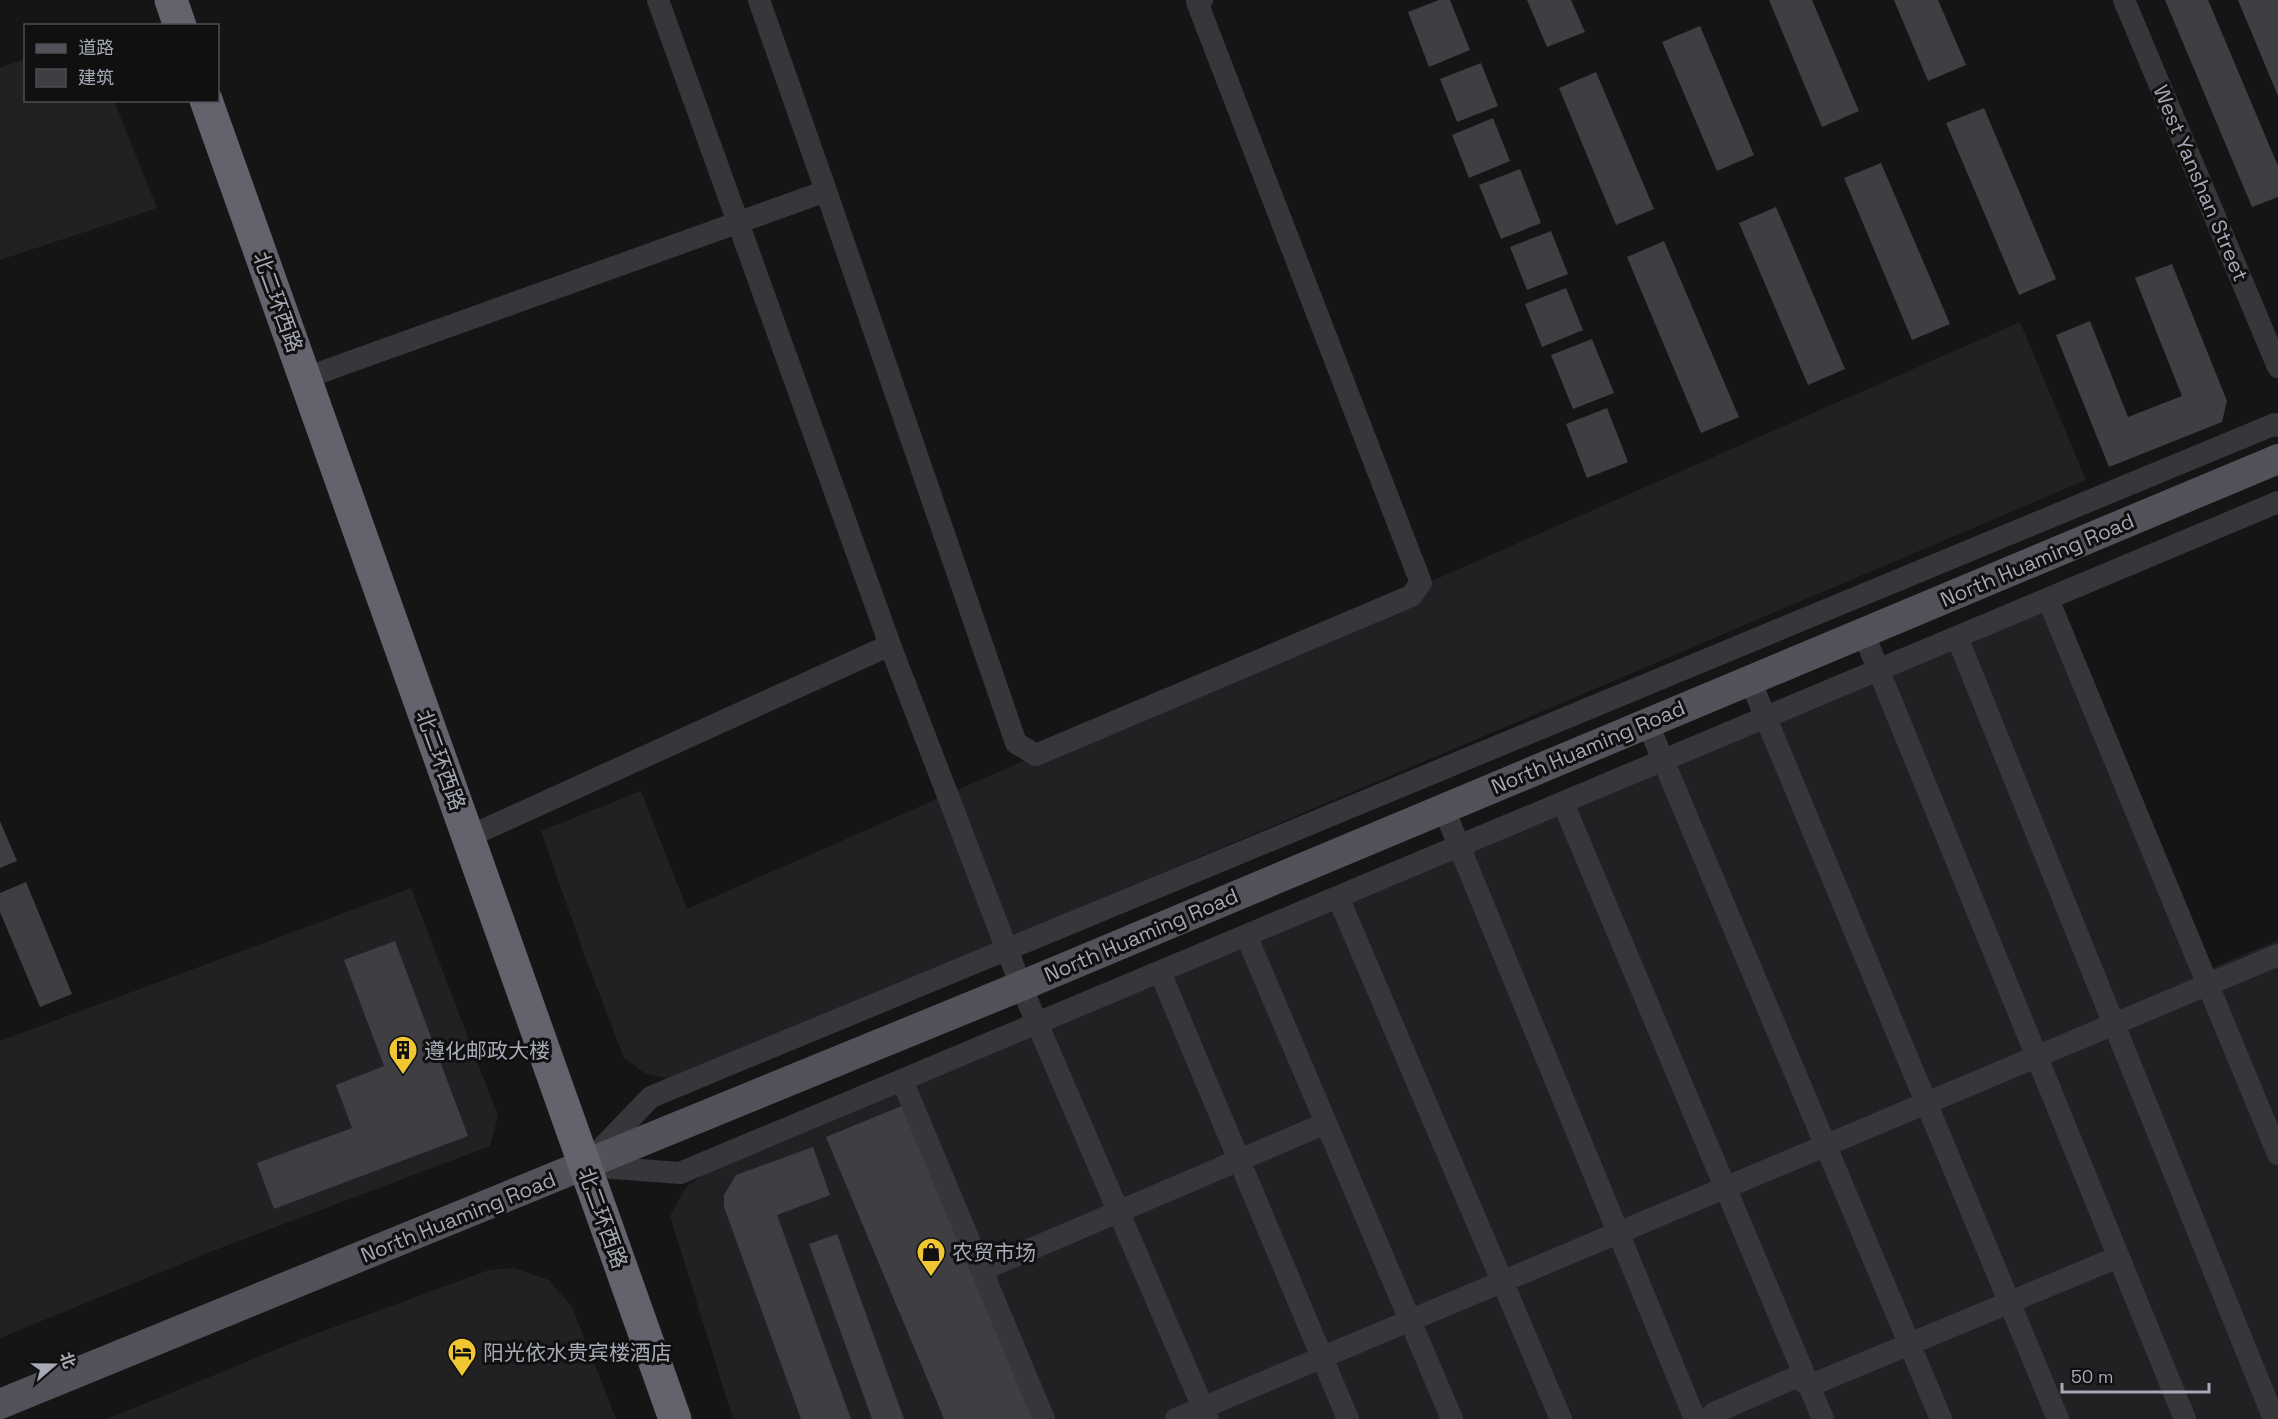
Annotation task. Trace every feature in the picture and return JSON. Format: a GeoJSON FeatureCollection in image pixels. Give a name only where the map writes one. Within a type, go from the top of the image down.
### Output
{"type":"FeatureCollection","features":[{"type":"Feature","properties":{"kind":"highway"},"geometry":{"type":"LineString","coordinates":[[171,0],[179,24]]}},
{"type":"Feature","properties":{"kind":"highway","name":"北二环西路"},"geometry":{"type":"LineString","coordinates":[[207,102],[675,1419]]}},
{"type":"Feature","properties":{"kind":"main road","name":"North Huaming Road"},"geometry":{"type":"LineString","coordinates":[[0,1404],[1021,986],[1443,807],[2278,459]]}},
{"type":"Feature","properties":{"kind":"street"},"geometry":{"type":"LineString","coordinates":[[658,0],[890,645],[1006,949],[1205,1413]]}},
{"type":"Feature","properties":{"kind":"street"},"geometry":{"type":"LineString","coordinates":[[759,0],[1016,743],[1036,755],[1411,596],[1421,584],[1197,2],[1202,0]]}},
{"type":"Feature","properties":{"kind":"street","name":"West Yanshan Street"},"geometry":{"type":"LineString","coordinates":[[2124,0],[2278,367]]}},
{"type":"Feature","properties":{"kind":"street"},"geometry":{"type":"LineString","coordinates":[[305,378],[826,191]]}},
{"type":"Feature","properties":{"kind":"street"},"geometry":{"type":"LineString","coordinates":[[585,1166],[651,1097],[2275,424],[2278,426]]}},
{"type":"Feature","properties":{"kind":"street"},"geometry":{"type":"LineString","coordinates":[[585,1166],[680,1173],[2278,502]]}},
{"type":"Feature","properties":{"kind":"street"},"geometry":{"type":"LineString","coordinates":[[2048,599],[2278,1154]]}},
{"type":"Feature","properties":{"kind":"street"},"geometry":{"type":"LineString","coordinates":[[1863,632],[2185,1419]]}},
{"type":"Feature","properties":{"kind":"street"},"geometry":{"type":"LineString","coordinates":[[1957,637],[2274,1419]]}},
{"type":"Feature","properties":{"kind":"street"},"geometry":{"type":"LineString","coordinates":[[468,837],[890,645]]}},
{"type":"Feature","properties":{"kind":"street"},"geometry":{"type":"LineString","coordinates":[[1750,680],[2058,1419]]}},
{"type":"Feature","properties":{"kind":"street"},"geometry":{"type":"LineString","coordinates":[[1647,722],[1941,1419]]}},
{"type":"Feature","properties":{"kind":"street"},"geometry":{"type":"LineString","coordinates":[[1563,803],[1823,1419]]}},
{"type":"Feature","properties":{"kind":"street"},"geometry":{"type":"LineString","coordinates":[[1443,807],[1695,1419]]}},
{"type":"Feature","properties":{"kind":"street"},"geometry":{"type":"LineString","coordinates":[[1338,897],[1561,1419]]}},
{"type":"Feature","properties":{"kind":"street"},"geometry":{"type":"LineString","coordinates":[[1246,935],[1452,1419]]}},
{"type":"Feature","properties":{"kind":"street"},"geometry":{"type":"LineString","coordinates":[[1176,1419],[1205,1413],[1322,1357],[2278,955]]}},
{"type":"Feature","properties":{"kind":"street"},"geometry":{"type":"LineString","coordinates":[[1160,972],[1348,1419]]}},
{"type":"Feature","properties":{"kind":"street"},"geometry":{"type":"LineString","coordinates":[[902,1080],[1044,1419]]}},
{"type":"Feature","properties":{"kind":"street"},"geometry":{"type":"LineString","coordinates":[[982,1270],[1326,1123]]}},
{"type":"Feature","properties":{"kind":"street"},"geometry":{"type":"LineString","coordinates":[[1809,1386],[2118,1257]]}},
{"type":"Feature","properties":{"kind":"street"},"geometry":{"type":"LineString","coordinates":[[1709,1419],[1714,1413],[1796,1377],[1809,1386]]}},
{"type":"Feature","properties":{"kind":"shaded area"},"geometry":{"type":"Polygon","coordinates":[[[24,59],[24,102],[114,102],[157,208],[0,260],[0,68],[24,59]]]}},
{"type":"Feature","properties":{"kind":"shaded area"},"geometry":{"type":"Polygon","coordinates":[[[2020,322],[2086,480],[675,1080],[646,1074],[624,1058],[584,954],[541,831],[641,791],[687,909],[2020,322]]]}},
{"type":"Feature","properties":{"kind":"shaded area"},"geometry":{"type":"Polygon","coordinates":[[[2049,602],[2200,973],[2278,940],[2278,1419],[733,1419],[670,1216],[686,1187],[722,1161],[2049,602]]]}},
{"type":"Feature","properties":{"kind":"shaded area"},"geometry":{"type":"Polygon","coordinates":[[[411,888],[498,1116],[490,1146],[210,1252],[0,1338],[0,1041],[411,888]]]}},
{"type":"Feature","properties":{"kind":"shaded area","name":"阳光依水贵宾楼酒店"},"geometry":{"type":"Polygon","coordinates":[[[514,1268],[549,1280],[572,1307],[616,1419],[107,1419],[307,1337],[489,1270],[514,1268]]]}},
{"type":"Feature","properties":{"kind":"building"},"geometry":{"type":"Polygon","coordinates":[[[1439,0],[1450,0],[1470,50],[1429,67],[1408,12],[1439,0]]]}},
{"type":"Feature","properties":{"kind":"building"},"geometry":{"type":"Polygon","coordinates":[[[1527,0],[1571,0],[1585,32],[1547,47],[1527,0]]]}},
{"type":"Feature","properties":{"kind":"building"},"geometry":{"type":"Polygon","coordinates":[[[1769,0],[1812,0],[1859,111],[1822,127],[1769,0]]]}},
{"type":"Feature","properties":{"kind":"building"},"geometry":{"type":"Polygon","coordinates":[[[1894,0],[1938,0],[1966,65],[1928,81],[1894,0]]]}},
{"type":"Feature","properties":{"kind":"building"},"geometry":{"type":"Polygon","coordinates":[[[2165,0],[2208,0],[2278,166],[2278,197],[2252,207],[2165,0]]]}},
{"type":"Feature","properties":{"kind":"building"},"geometry":{"type":"Polygon","coordinates":[[[2238,0],[2278,0],[2278,96],[2238,0]]]}},
{"type":"Feature","properties":{"kind":"building"},"geometry":{"type":"Polygon","coordinates":[[[1700,26],[1754,155],[1717,171],[1662,42],[1700,26]]]}},
{"type":"Feature","properties":{"kind":"building"},"geometry":{"type":"Polygon","coordinates":[[[1481,63],[1498,106],[1457,122],[1440,79],[1481,63]]]}},
{"type":"Feature","properties":{"kind":"building"},"geometry":{"type":"Polygon","coordinates":[[[1596,72],[1654,209],[1616,225],[1559,88],[1596,72]]]}},
{"type":"Feature","properties":{"kind":"building"},"geometry":{"type":"Polygon","coordinates":[[[1984,108],[2056,279],[2019,295],[1946,123],[1984,108]]]}},
{"type":"Feature","properties":{"kind":"building"},"geometry":{"type":"Polygon","coordinates":[[[1493,118],[1510,161],[1469,178],[1452,135],[1493,118]]]}},
{"type":"Feature","properties":{"kind":"building"},"geometry":{"type":"Polygon","coordinates":[[[1881,163],[1950,324],[1912,340],[1844,178],[1881,163]]]}},
{"type":"Feature","properties":{"kind":"building"},"geometry":{"type":"Polygon","coordinates":[[[1520,169],[1541,223],[1501,239],[1479,185],[1520,169]]]}},
{"type":"Feature","properties":{"kind":"building"},"geometry":{"type":"Polygon","coordinates":[[[1776,207],[1845,369],[1808,385],[1739,223],[1776,207]]]}},
{"type":"Feature","properties":{"kind":"building"},"geometry":{"type":"Polygon","coordinates":[[[1551,231],[1568,274],[1527,290],[1510,247],[1551,231]]]}},
{"type":"Feature","properties":{"kind":"building"},"geometry":{"type":"Polygon","coordinates":[[[1664,241],[1739,417],[1701,433],[1627,257],[1664,241]]]}},
{"type":"Feature","properties":{"kind":"building"},"geometry":{"type":"Polygon","coordinates":[[[2172,264],[2227,401],[2222,422],[2109,467],[2056,335],[2090,321],[2128,417],[2182,396],[2135,278],[2172,264]]]}},
{"type":"Feature","properties":{"kind":"building"},"geometry":{"type":"Polygon","coordinates":[[[1566,288],[1583,330],[1542,347],[1525,304],[1566,288]]]}},
{"type":"Feature","properties":{"kind":"building"},"geometry":{"type":"Polygon","coordinates":[[[1592,339],[1614,393],[1573,409],[1551,355],[1592,339]]]}},
{"type":"Feature","properties":{"kind":"building"},"geometry":{"type":"Polygon","coordinates":[[[1607,408],[1628,462],[1587,478],[1566,424],[1607,408]]]}},
{"type":"Feature","properties":{"kind":"building"},"geometry":{"type":"Polygon","coordinates":[[[0,821],[17,861],[0,868],[0,821]]]}},
{"type":"Feature","properties":{"kind":"building"},"geometry":{"type":"Polygon","coordinates":[[[26,882],[72,994],[40,1007],[0,912],[0,893],[26,882]]]}},
{"type":"Feature","properties":{"kind":"building","name":"遵化邮政大楼"},"geometry":{"type":"Polygon","coordinates":[[[395,941],[468,1136],[274,1209],[257,1163],[352,1128],[336,1085],[384,1066],[344,960],[395,941]]]}},
{"type":"Feature","properties":{"kind":"building","name":"农贸市场"},"geometry":{"type":"Polygon","coordinates":[[[904,1105],[1035,1419],[944,1419],[826,1137],[904,1105]]]}},
{"type":"Feature","properties":{"kind":"building"},"geometry":{"type":"Polygon","coordinates":[[[813,1147],[830,1195],[777,1215],[851,1419],[801,1419],[724,1207],[724,1195],[736,1175],[813,1147]]]}},
{"type":"Feature","properties":{"kind":"building"},"geometry":{"type":"Polygon","coordinates":[[[837,1234],[904,1419],[872,1419],[809,1244],[837,1234]]]}},
{"type":"Feature","properties":{"kind":"place","name":"遵化邮政大楼"},"geometry":{"type":"Point","coordinates":[403,1076]}},
{"type":"Feature","properties":{"kind":"place","name":"农贸市场"},"geometry":{"type":"Point","coordinates":[931,1278]}},
{"type":"Feature","properties":{"kind":"place","name":"阳光依水贵宾楼酒店"},"geometry":{"type":"Point","coordinates":[462,1378]}}]}
